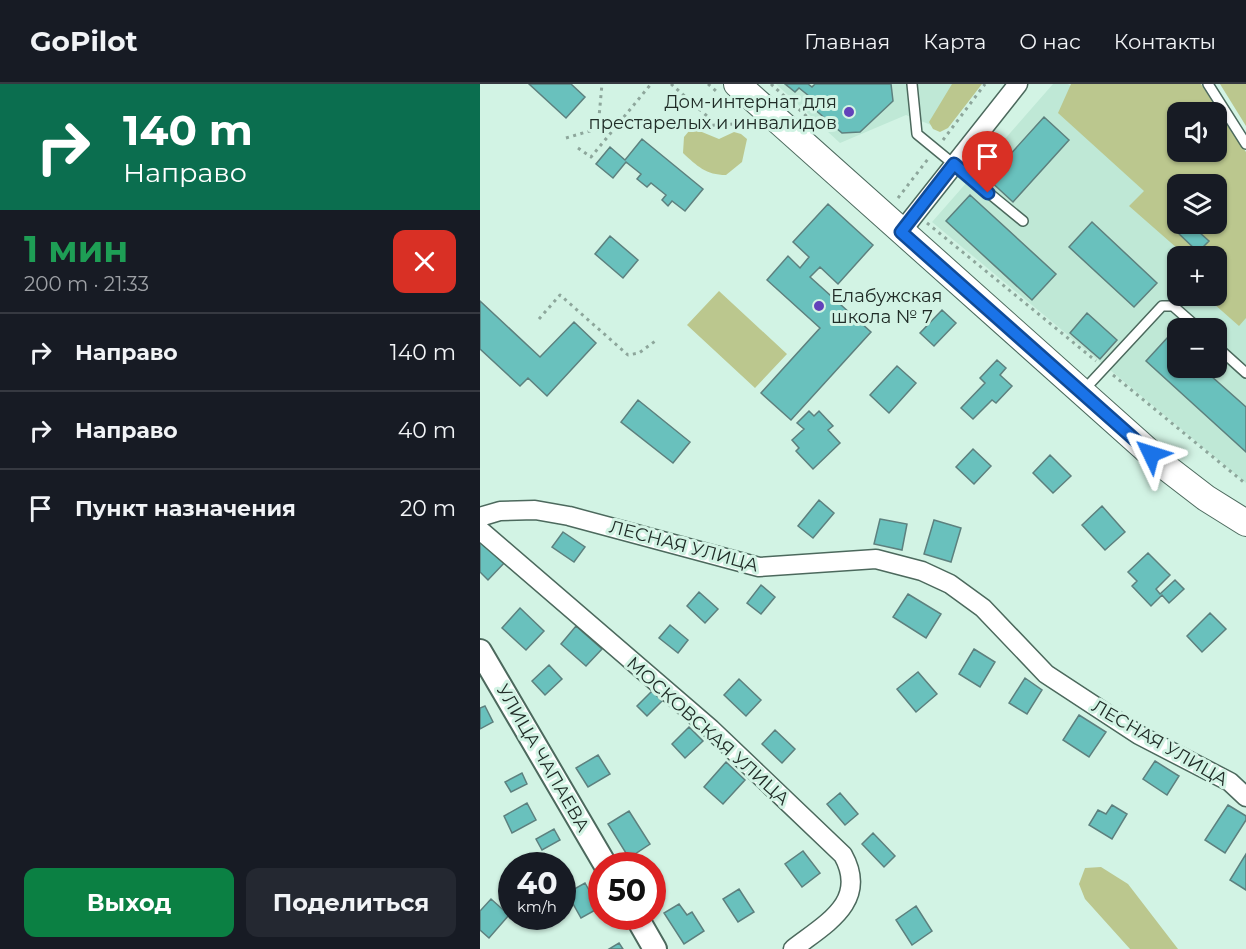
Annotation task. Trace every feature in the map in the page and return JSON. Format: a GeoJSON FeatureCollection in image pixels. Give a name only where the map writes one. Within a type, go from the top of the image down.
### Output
{"type":"FeatureCollection","features":[{"type":"Feature","properties":{"kind":"main road"},"geometry":{"type":"LineString","coordinates":[[737,84],[908,223],[1081,393],[1167,468],[1206,498],[1246,523]]}},
{"type":"Feature","properties":{"kind":"street"},"geometry":{"type":"LineString","coordinates":[[908,223],[1018,84]]}},
{"type":"Feature","properties":{"kind":"street","name":"ЛЕСНАЯ УЛИЦА"},"geometry":{"type":"LineString","coordinates":[[480,516],[500,510],[535,510],[558,514],[759,567],[876,559],[922,571],[950,584],[983,608],[1046,675],[1139,735],[1230,782],[1246,796]]}},
{"type":"Feature","properties":{"kind":"street","name":"МОСКОВСКАЯ УЛИЦА"},"geometry":{"type":"LineString","coordinates":[[480,530],[711,729],[843,855],[851,875],[849,897],[833,917],[793,949]]}},
{"type":"Feature","properties":{"kind":"street","name":"УЛИЦА ЧАПАЕВА"},"geometry":{"type":"LineString","coordinates":[[480,651],[598,852]]}},
{"type":"Feature","properties":{"kind":"street"},"geometry":{"type":"LineString","coordinates":[[644,930],[655,949]]}},
{"type":"Feature","properties":{"kind":"lane"},"geometry":{"type":"LineString","coordinates":[[912,84],[917,134],[1023,221]]}},
{"type":"Feature","properties":{"kind":"lane"},"geometry":{"type":"LineString","coordinates":[[1208,84],[1246,144]]}},
{"type":"Feature","properties":{"kind":"lane"},"geometry":{"type":"LineString","coordinates":[[1081,393],[1162,306],[1173,306],[1187,318]]}},
{"type":"Feature","properties":{"kind":"lane"},"geometry":{"type":"LineString","coordinates":[[1227,356],[1246,373]]}},
{"type":"Feature","properties":{"kind":"path"},"geometry":{"type":"LineString","coordinates":[[598,128],[602,84]]}},
{"type":"Feature","properties":{"kind":"path"},"geometry":{"type":"LineString","coordinates":[[578,148],[591,157],[651,84]]}},
{"type":"Feature","properties":{"kind":"path"},"geometry":{"type":"LineString","coordinates":[[671,84],[717,125]]}},
{"type":"Feature","properties":{"kind":"path"},"geometry":{"type":"LineString","coordinates":[[771,84],[822,130]]}},
{"type":"Feature","properties":{"kind":"path"},"geometry":{"type":"LineString","coordinates":[[566,138],[620,122],[635,128],[751,123]]}},
{"type":"Feature","properties":{"kind":"path"},"geometry":{"type":"LineString","coordinates":[[889,191],[908,223],[1104,368],[1246,484]]}},
{"type":"Feature","properties":{"kind":"path"},"geometry":{"type":"LineString","coordinates":[[539,318],[560,295],[628,355],[639,353],[658,339]]}},
{"type":"Feature","properties":{"kind":"shaded area"},"geometry":{"type":"Polygon","coordinates":[[[776,84],[963,84],[936,127],[906,115],[840,143],[776,84]]]}},
{"type":"Feature","properties":{"kind":"shaded area"},"geometry":{"type":"Polygon","coordinates":[[[1053,84],[1068,84],[1185,174],[1167,174],[1167,234],[1227,234],[1227,222],[1246,221],[1246,483],[932,222],[1053,84]]]}},
{"type":"Feature","properties":{"kind":"green space"},"geometry":{"type":"Polygon","coordinates":[[[952,84],[982,84],[948,128],[940,132],[933,129],[929,122],[952,84]]]}},
{"type":"Feature","properties":{"kind":"green space"},"geometry":{"type":"Polygon","coordinates":[[[1071,84],[1201,84],[1213,102],[1167,102],[1167,162],[1227,162],[1227,123],[1246,152],[1246,318],[1239,326],[1216,306],[1227,306],[1227,246],[1175,246],[1129,206],[1144,191],[1058,113],[1071,84]]]}},
{"type":"Feature","properties":{"kind":"green space"},"geometry":{"type":"Polygon","coordinates":[[[1220,84],[1246,84],[1246,126],[1220,84]]]}},
{"type":"Feature","properties":{"kind":"green space"},"geometry":{"type":"Polygon","coordinates":[[[697,130],[719,139],[734,132],[741,134],[747,139],[742,162],[726,175],[713,173],[697,166],[683,153],[684,137],[689,131],[697,130]]]}},
{"type":"Feature","properties":{"kind":"green space"},"geometry":{"type":"Polygon","coordinates":[[[719,291],[787,354],[755,388],[687,325],[719,291]]]}},
{"type":"Feature","properties":{"kind":"green space"},"geometry":{"type":"Polygon","coordinates":[[[1101,867],[1128,884],[1178,949],[1130,949],[1085,899],[1079,884],[1085,868],[1101,867]]]}},
{"type":"Feature","properties":{"kind":"building"},"geometry":{"type":"Polygon","coordinates":[[[529,84],[571,84],[585,97],[566,118],[529,84]]]}},
{"type":"Feature","properties":{"kind":"building","name":"Дом-интернат для престарелых и инвалидов"},"geometry":{"type":"Polygon","coordinates":[[[785,84],[808,84],[812,87],[815,84],[891,84],[893,101],[860,132],[842,133],[805,101],[809,96],[799,88],[795,92],[785,84]]]}},
{"type":"Feature","properties":{"kind":"building"},"geometry":{"type":"Polygon","coordinates":[[[1044,117],[1069,140],[1013,202],[988,179],[1044,117]]]}},
{"type":"Feature","properties":{"kind":"building"},"geometry":{"type":"Polygon","coordinates":[[[642,139],[703,189],[685,211],[672,201],[668,206],[662,200],[666,195],[651,183],[647,187],[637,179],[641,174],[626,162],[613,178],[596,164],[610,147],[625,160],[642,139]]]}},
{"type":"Feature","properties":{"kind":"building"},"geometry":{"type":"Polygon","coordinates":[[[970,195],[1056,274],[1032,300],[946,221],[970,195]]]}},
{"type":"Feature","properties":{"kind":"building","name":"Елабужская школа № 7"},"geometry":{"type":"Polygon","coordinates":[[[828,204],[873,245],[838,284],[820,267],[810,277],[871,332],[791,420],[761,393],[820,328],[767,280],[788,256],[800,268],[809,257],[793,242],[828,204]]]}},
{"type":"Feature","properties":{"kind":"building"},"geometry":{"type":"Polygon","coordinates":[[[1092,222],[1157,283],[1134,307],[1069,247],[1092,222]]]}},
{"type":"Feature","properties":{"kind":"building"},"geometry":{"type":"Polygon","coordinates":[[[1179,234],[1201,234],[1209,241],[1204,246],[1192,246],[1179,234]]]}},
{"type":"Feature","properties":{"kind":"building"},"geometry":{"type":"Polygon","coordinates":[[[610,236],[638,260],[623,278],[595,254],[610,236]]]}},
{"type":"Feature","properties":{"kind":"building"},"geometry":{"type":"Polygon","coordinates":[[[480,301],[540,357],[574,322],[596,343],[547,396],[528,378],[520,386],[480,349],[480,301]]]}},
{"type":"Feature","properties":{"kind":"building"},"geometry":{"type":"Polygon","coordinates":[[[942,310],[956,323],[934,346],[920,333],[942,310]]]}},
{"type":"Feature","properties":{"kind":"building"},"geometry":{"type":"Polygon","coordinates":[[[1087,313],[1117,340],[1100,359],[1070,333],[1087,313]]]}},
{"type":"Feature","properties":{"kind":"building"},"geometry":{"type":"Polygon","coordinates":[[[1167,338],[1167,378],[1213,378],[1246,407],[1246,452],[1146,361],[1167,338]]]}},
{"type":"Feature","properties":{"kind":"building"},"geometry":{"type":"Polygon","coordinates":[[[997,360],[1006,368],[1000,375],[1012,386],[996,403],[992,400],[973,419],[961,408],[985,383],[980,378],[997,360]]]}},
{"type":"Feature","properties":{"kind":"building"},"geometry":{"type":"Polygon","coordinates":[[[897,366],[916,383],[889,413],[870,395],[897,366]]]}},
{"type":"Feature","properties":{"kind":"building"},"geometry":{"type":"Polygon","coordinates":[[[638,400],[690,442],[673,463],[621,422],[638,400]]]}},
{"type":"Feature","properties":{"kind":"building"},"geometry":{"type":"Polygon","coordinates":[[[809,411],[814,416],[819,411],[833,426],[828,430],[840,443],[813,469],[796,451],[799,448],[792,440],[804,429],[797,423],[809,411]]]}},
{"type":"Feature","properties":{"kind":"building"},"geometry":{"type":"Polygon","coordinates":[[[973,449],[991,466],[974,484],[956,467],[973,449]]]}},
{"type":"Feature","properties":{"kind":"building"},"geometry":{"type":"Polygon","coordinates":[[[1050,455],[1071,476],[1053,493],[1033,473],[1050,455]]]}},
{"type":"Feature","properties":{"kind":"building"},"geometry":{"type":"Polygon","coordinates":[[[819,500],[834,513],[813,538],[798,526],[819,500]]]}},
{"type":"Feature","properties":{"kind":"building"},"geometry":{"type":"Polygon","coordinates":[[[1102,506],[1125,532],[1105,550],[1082,525],[1102,506]]]}},
{"type":"Feature","properties":{"kind":"building"},"geometry":{"type":"Polygon","coordinates":[[[880,519],[907,524],[902,550],[874,544],[880,519]]]}},
{"type":"Feature","properties":{"kind":"building"},"geometry":{"type":"Polygon","coordinates":[[[934,520],[961,528],[951,562],[924,554],[934,520]]]}},
{"type":"Feature","properties":{"kind":"building"},"geometry":{"type":"Polygon","coordinates":[[[563,532],[585,547],[574,562],[552,547],[563,532]]]}},
{"type":"Feature","properties":{"kind":"building"},"geometry":{"type":"Polygon","coordinates":[[[480,536],[506,561],[488,580],[480,572],[480,536]]]}},
{"type":"Feature","properties":{"kind":"building"},"geometry":{"type":"Polygon","coordinates":[[[1148,553],[1170,575],[1156,589],[1160,594],[1175,580],[1184,589],[1169,603],[1162,595],[1151,606],[1132,586],[1137,581],[1128,572],[1148,553]]]}},
{"type":"Feature","properties":{"kind":"building"},"geometry":{"type":"Polygon","coordinates":[[[761,585],[775,597],[761,614],[747,603],[761,585]]]}},
{"type":"Feature","properties":{"kind":"building"},"geometry":{"type":"Polygon","coordinates":[[[699,592],[718,609],[705,623],[687,606],[699,592]]]}},
{"type":"Feature","properties":{"kind":"building"},"geometry":{"type":"Polygon","coordinates":[[[908,594],[941,614],[926,638],[893,617],[908,594]]]}},
{"type":"Feature","properties":{"kind":"building"},"geometry":{"type":"Polygon","coordinates":[[[520,608],[544,631],[526,650],[502,628],[520,608]]]}},
{"type":"Feature","properties":{"kind":"building"},"geometry":{"type":"Polygon","coordinates":[[[1210,613],[1226,629],[1202,652],[1187,636],[1210,613]]]}},
{"type":"Feature","properties":{"kind":"building"},"geometry":{"type":"Polygon","coordinates":[[[670,625],[688,640],[678,653],[659,638],[670,625]]]}},
{"type":"Feature","properties":{"kind":"building"},"geometry":{"type":"Polygon","coordinates":[[[576,626],[602,649],[586,666],[561,644],[576,626]]]}},
{"type":"Feature","properties":{"kind":"building"},"geometry":{"type":"Polygon","coordinates":[[[974,649],[995,662],[980,687],[959,674],[974,649]]]}},
{"type":"Feature","properties":{"kind":"building"},"geometry":{"type":"Polygon","coordinates":[[[549,665],[562,679],[545,695],[532,681],[549,665]]]}},
{"type":"Feature","properties":{"kind":"building"},"geometry":{"type":"Polygon","coordinates":[[[918,672],[937,694],[916,712],[897,689],[918,672]]]}},
{"type":"Feature","properties":{"kind":"building"},"geometry":{"type":"Polygon","coordinates":[[[1025,678],[1042,690],[1027,714],[1009,703],[1025,678]]]}},
{"type":"Feature","properties":{"kind":"building"},"geometry":{"type":"Polygon","coordinates":[[[739,679],[761,700],[746,716],[724,695],[739,679]]]}},
{"type":"Feature","properties":{"kind":"building"},"geometry":{"type":"Polygon","coordinates":[[[652,691],[662,701],[647,716],[637,706],[652,691]]]}},
{"type":"Feature","properties":{"kind":"building"},"geometry":{"type":"Polygon","coordinates":[[[485,706],[493,722],[480,729],[480,708],[485,706]]]}},
{"type":"Feature","properties":{"kind":"building"},"geometry":{"type":"Polygon","coordinates":[[[1079,715],[1106,732],[1089,757],[1063,740],[1079,715]]]}},
{"type":"Feature","properties":{"kind":"building"},"geometry":{"type":"Polygon","coordinates":[[[689,727],[703,741],[685,758],[672,744],[689,727]]]}},
{"type":"Feature","properties":{"kind":"building"},"geometry":{"type":"Polygon","coordinates":[[[775,730],[795,749],[782,763],[762,744],[775,730]]]}},
{"type":"Feature","properties":{"kind":"building"},"geometry":{"type":"Polygon","coordinates":[[[598,755],[610,774],[588,787],[576,768],[598,755]]]}},
{"type":"Feature","properties":{"kind":"building"},"geometry":{"type":"Polygon","coordinates":[[[1155,761],[1179,776],[1167,795],[1143,779],[1155,761]]]}},
{"type":"Feature","properties":{"kind":"building"},"geometry":{"type":"Polygon","coordinates":[[[726,762],[745,780],[723,804],[704,787],[726,762]]]}},
{"type":"Feature","properties":{"kind":"building"},"geometry":{"type":"Polygon","coordinates":[[[522,773],[527,784],[511,792],[505,782],[522,773]]]}},
{"type":"Feature","properties":{"kind":"building"},"geometry":{"type":"Polygon","coordinates":[[[840,793],[858,814],[845,825],[827,804],[840,793]]]}},
{"type":"Feature","properties":{"kind":"building"},"geometry":{"type":"Polygon","coordinates":[[[527,803],[536,820],[512,833],[504,816],[527,803]]]}},
{"type":"Feature","properties":{"kind":"building"},"geometry":{"type":"Polygon","coordinates":[[[1112,805],[1127,814],[1112,839],[1089,825],[1098,810],[1106,814],[1112,805]]]}},
{"type":"Feature","properties":{"kind":"building"},"geometry":{"type":"Polygon","coordinates":[[[1228,805],[1246,816],[1246,820],[1225,853],[1205,840],[1228,805]]]}},
{"type":"Feature","properties":{"kind":"building"},"geometry":{"type":"Polygon","coordinates":[[[629,811],[650,844],[638,852],[625,852],[608,824],[629,811]]]}},
{"type":"Feature","properties":{"kind":"building"},"geometry":{"type":"Polygon","coordinates":[[[554,829],[560,840],[542,850],[536,839],[554,829]]]}},
{"type":"Feature","properties":{"kind":"building"},"geometry":{"type":"Polygon","coordinates":[[[873,833],[895,856],[884,867],[862,844],[873,833]]]}},
{"type":"Feature","properties":{"kind":"building"},"geometry":{"type":"Polygon","coordinates":[[[803,851],[820,873],[802,887],[785,864],[803,851]]]}},
{"type":"Feature","properties":{"kind":"building"},"geometry":{"type":"Polygon","coordinates":[[[1246,854],[1246,890],[1230,880],[1246,854]]]}},
{"type":"Feature","properties":{"kind":"building"},"geometry":{"type":"Polygon","coordinates":[[[585,883],[588,888],[588,914],[581,918],[576,909],[576,888],[585,883]]]}},
{"type":"Feature","properties":{"kind":"building"},"geometry":{"type":"Polygon","coordinates":[[[739,889],[754,912],[738,922],[723,899],[739,889]]]}},
{"type":"Feature","properties":{"kind":"building"},"geometry":{"type":"Polygon","coordinates":[[[491,899],[498,905],[498,928],[489,938],[480,930],[480,911],[491,899]]]}},
{"type":"Feature","properties":{"kind":"building"},"geometry":{"type":"Polygon","coordinates":[[[679,904],[687,915],[692,912],[704,931],[684,944],[666,916],[666,912],[679,904]]]}},
{"type":"Feature","properties":{"kind":"building"},"geometry":{"type":"Polygon","coordinates":[[[916,906],[932,931],[912,945],[896,920],[916,906]]]}},
{"type":"Feature","properties":{"kind":"building"},"geometry":{"type":"Polygon","coordinates":[[[619,943],[623,949],[609,949],[619,943]]]}},
{"type":"Feature","properties":{"kind":"place","name":"Дом-интернат для престарелых и инвалидов"},"geometry":{"type":"Point","coordinates":[849,112]}},
{"type":"Feature","properties":{"kind":"place","name":"Елабужская школа № 7"},"geometry":{"type":"Point","coordinates":[819,306]}},
{"type":"Feature","properties":{"kind":"route"},"geometry":{"type":"LineString","coordinates":[[988,193],[954,164],[901,232],[1151,454]]}}]}
